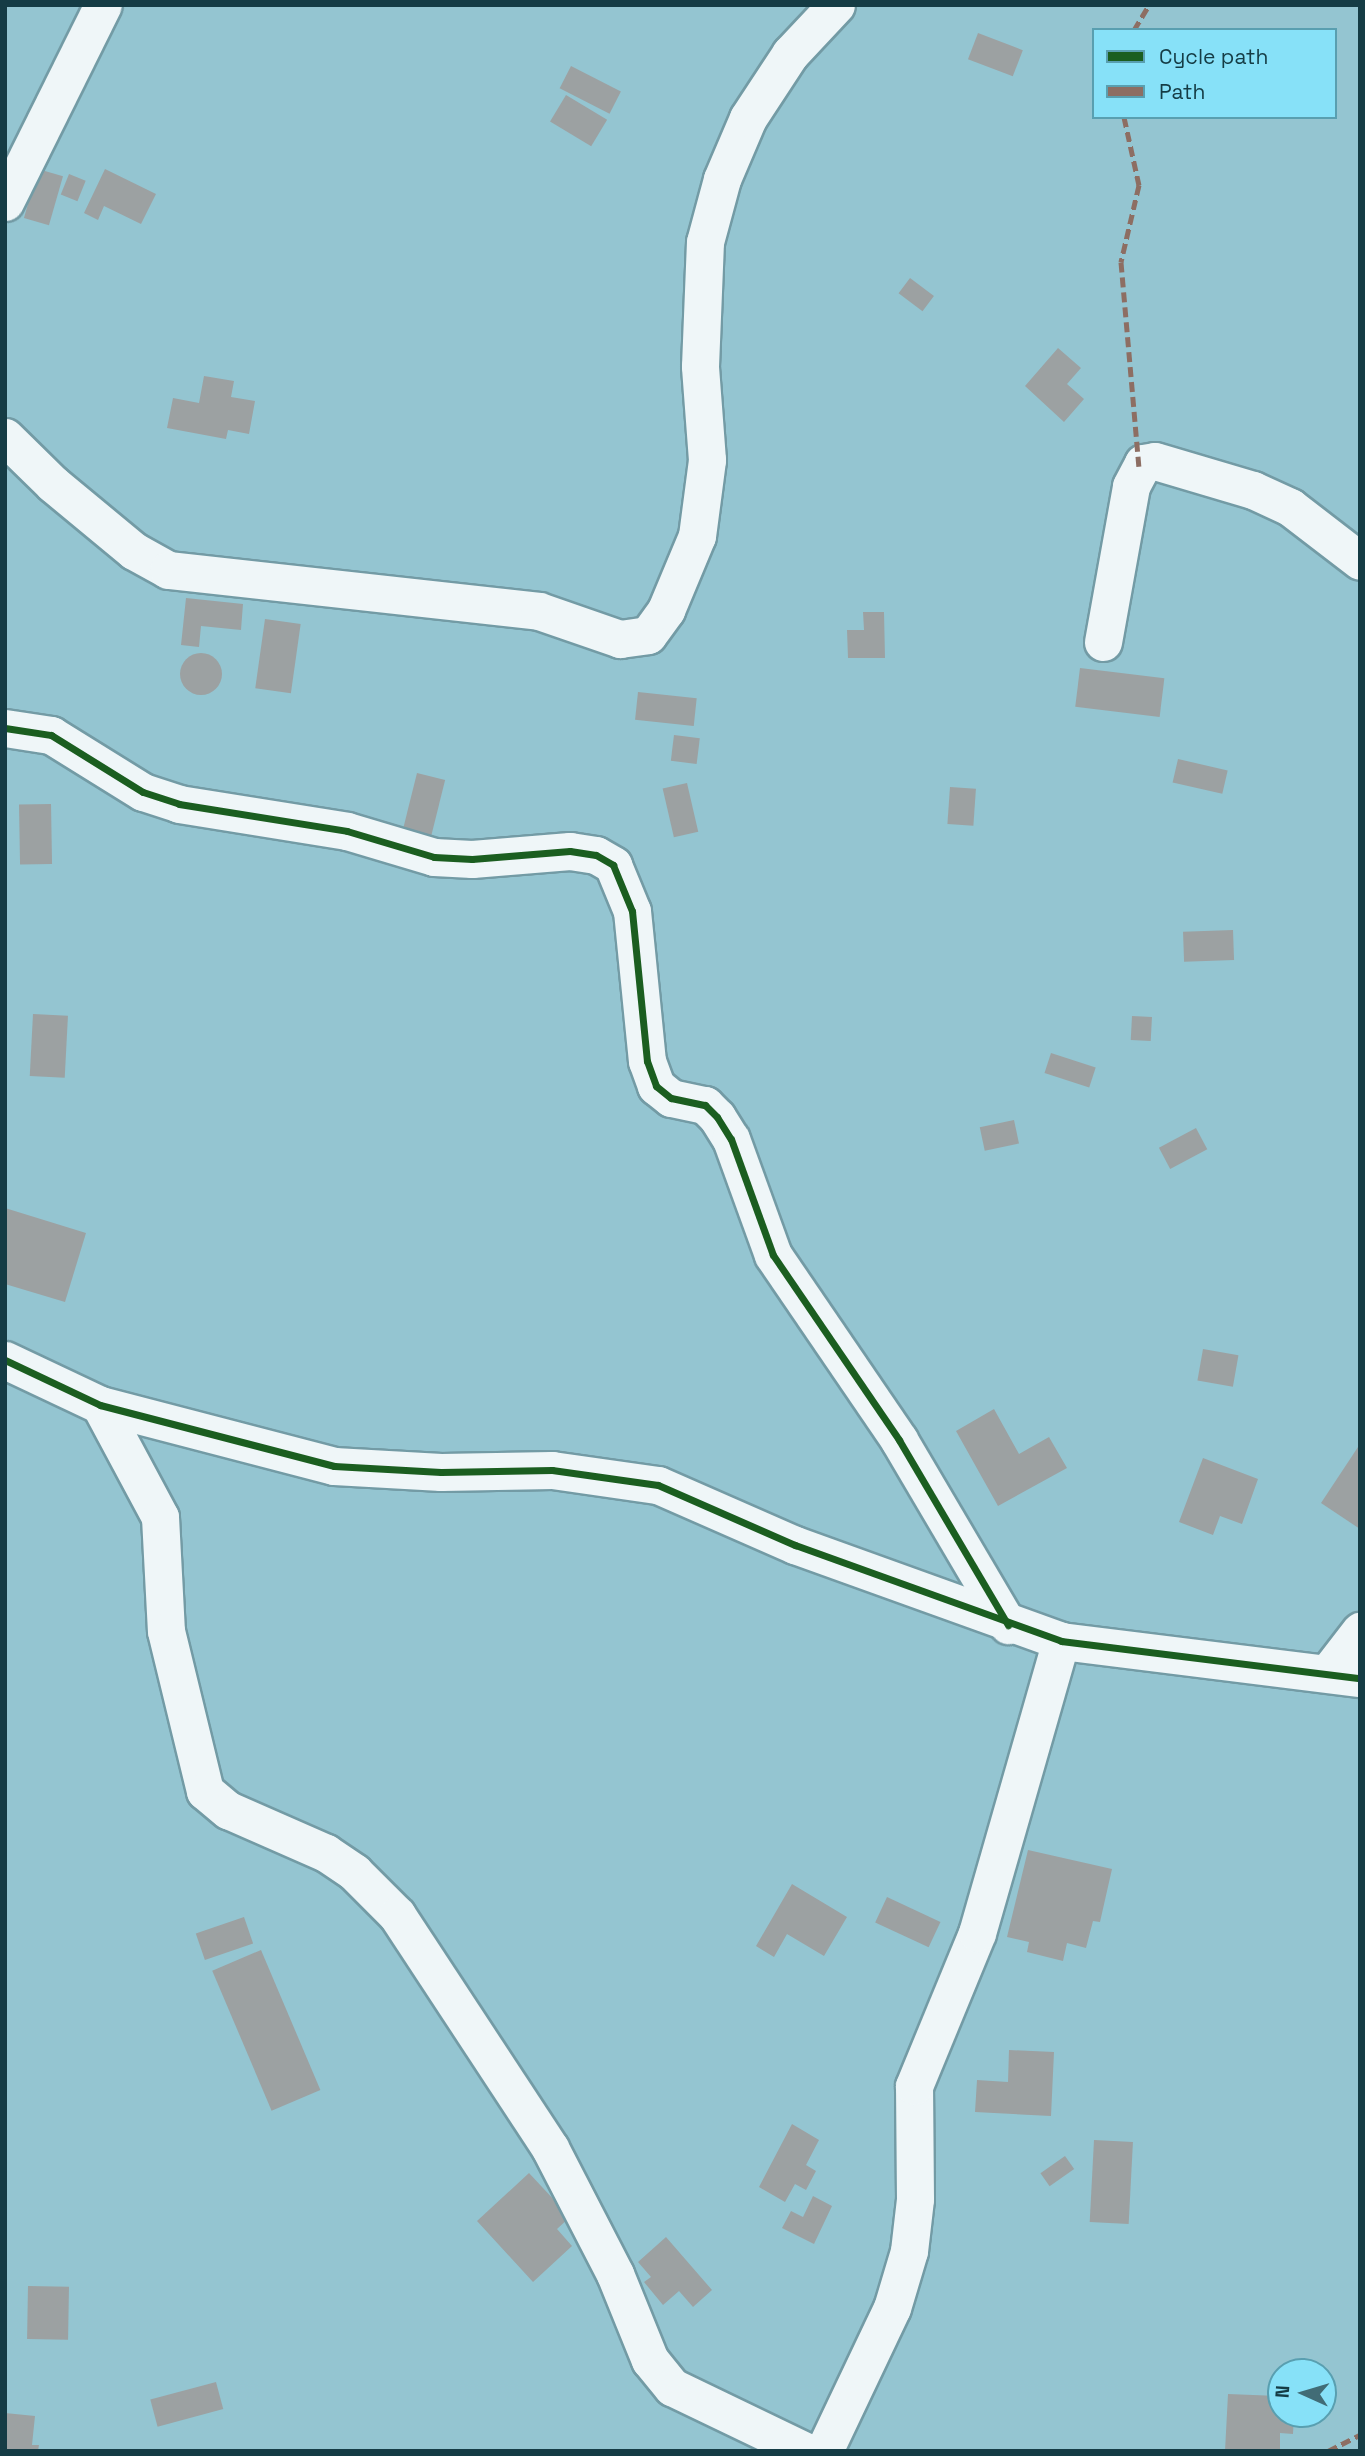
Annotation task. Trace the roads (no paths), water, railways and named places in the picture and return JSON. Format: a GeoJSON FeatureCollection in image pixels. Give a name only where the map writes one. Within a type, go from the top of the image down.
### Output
{"type":"FeatureCollection","features":[{"type":"Feature","properties":{"kind":"street"},"geometry":{"type":"LineString","coordinates":[[5,202],[103,5]]}},
{"type":"Feature","properties":{"kind":"street"},"geometry":{"type":"LineString","coordinates":[[5,437],[53,484],[134,551],[168,570],[539,611],[620,639],[648,635],[666,610],[697,537],[707,460],[700,366],[705,242],[722,179],[748,118],[790,54],[836,5]]}},
{"type":"Feature","properties":{"kind":"street"},"geometry":{"type":"LineString","coordinates":[[1103,642],[1130,486],[1143,463],[1156,461],[1253,490],[1290,508],[1359,564]]}},
{"type":"Feature","properties":{"kind":"street"},"geometry":{"type":"LineString","coordinates":[[5,728],[51,735],[143,792],[179,804],[347,831],[434,857],[471,859],[570,851],[596,855],[613,865],[632,911],[647,1061],[656,1086],[671,1098],[705,1105],[717,1117],[731,1139],[773,1255],[899,1440],[1008,1625]]}},
{"type":"Feature","properties":{"kind":"street"},"geometry":{"type":"LineString","coordinates":[[5,1360],[100,1405],[334,1466],[441,1472],[551,1469],[658,1485],[795,1545],[1008,1625],[1061,1641],[1157,1656],[1345,1675],[1360,1631]]}},
{"type":"Feature","properties":{"kind":"street"},"geometry":{"type":"LineString","coordinates":[[100,1405],[160,1517],[166,1632],[205,1791],[228,1810],[313,1847],[354,1872],[397,1916],[550,2148],[615,2274],[650,2360],[672,2387],[805,2451]]}},
{"type":"Feature","properties":{"kind":"street"},"geometry":{"type":"LineString","coordinates":[[824,2451],[892,2308],[909,2251],[915,2199],[914,2085],[977,1933],[1061,1641]]}}]}
